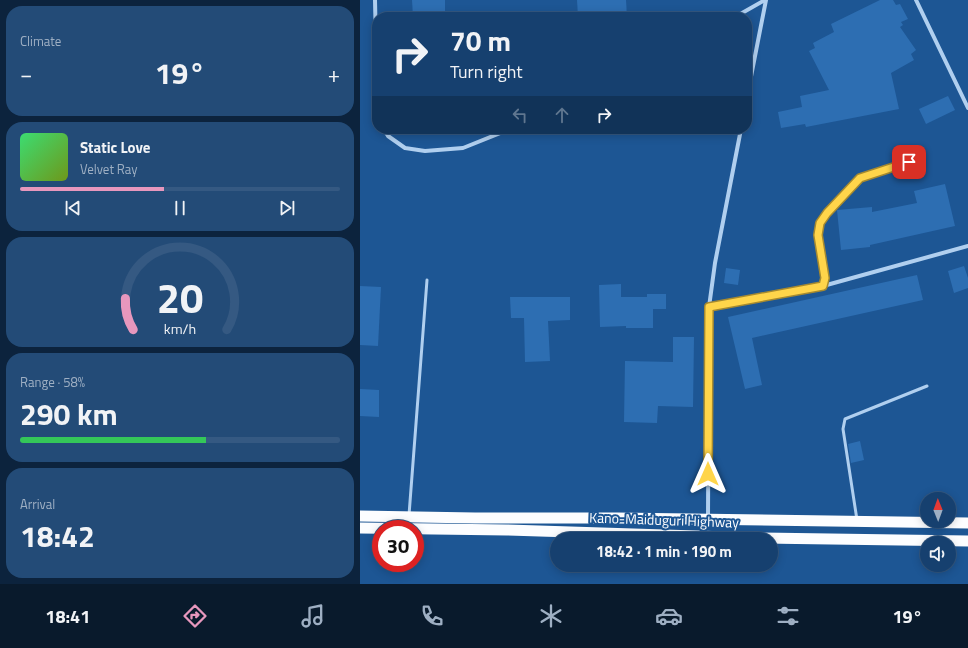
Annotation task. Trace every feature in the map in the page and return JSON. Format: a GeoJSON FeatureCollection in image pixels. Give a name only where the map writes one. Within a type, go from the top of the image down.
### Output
{"type":"FeatureCollection","features":[{"type":"Feature","properties":{"kind":"highway","name":"Kano-Maiduguri Highway"},"geometry":{"type":"LineString","coordinates":[[360,516],[968,523]]}},
{"type":"Feature","properties":{"kind":"highway","name":"Kano-Maiduguri Highway"},"geometry":{"type":"LineString","coordinates":[[360,528],[759,538],[968,541]]}},
{"type":"Feature","properties":{"kind":"street"},"geometry":{"type":"LineString","coordinates":[[375,0],[375,12]]}},
{"type":"Feature","properties":{"kind":"street"},"geometry":{"type":"LineString","coordinates":[[744,12],[766,0]]}},
{"type":"Feature","properties":{"kind":"street"},"geometry":{"type":"LineString","coordinates":[[752,71],[766,0]]}},
{"type":"Feature","properties":{"kind":"street"},"geometry":{"type":"LineString","coordinates":[[916,0],[968,108]]}},
{"type":"Feature","properties":{"kind":"street"},"geometry":{"type":"LineString","coordinates":[[387,134],[405,148],[425,151],[463,148],[498,134]]}},
{"type":"Feature","properties":{"kind":"street"},"geometry":{"type":"LineString","coordinates":[[708,520],[709,307],[715,263],[740,134]]}},
{"type":"Feature","properties":{"kind":"street"},"geometry":{"type":"LineString","coordinates":[[709,307],[823,286],[968,246]]}},
{"type":"Feature","properties":{"kind":"lane"},"geometry":{"type":"LineString","coordinates":[[823,286],[825,278],[818,235],[820,223],[827,213],[860,178],[909,162]]}},
{"type":"Feature","properties":{"kind":"lane"},"geometry":{"type":"LineString","coordinates":[[409,517],[428,280]]}},
{"type":"Feature","properties":{"kind":"lane"},"geometry":{"type":"LineString","coordinates":[[857,522],[843,429],[845,419],[926,386]]}},
{"type":"Feature","properties":{"kind":"building"},"geometry":{"type":"Polygon","coordinates":[[[412,0],[445,0],[445,12],[413,12],[412,0]]]}},
{"type":"Feature","properties":{"kind":"building"},"geometry":{"type":"Polygon","coordinates":[[[577,0],[626,0],[627,12],[578,12],[577,0]]]}},
{"type":"Feature","properties":{"kind":"building"},"geometry":{"type":"Polygon","coordinates":[[[880,0],[893,0],[896,5],[900,4],[908,19],[901,22],[903,25],[900,27],[916,50],[911,54],[914,60],[891,73],[899,109],[806,127],[805,124],[781,128],[778,112],[802,107],[800,96],[829,90],[809,51],[815,48],[813,43],[834,32],[831,24],[880,0]]]}},
{"type":"Feature","properties":{"kind":"building"},"geometry":{"type":"Polygon","coordinates":[[[948,96],[955,110],[926,124],[919,109],[948,96]]]}},
{"type":"Feature","properties":{"kind":"building"},"geometry":{"type":"Polygon","coordinates":[[[945,184],[955,226],[870,245],[870,247],[841,250],[837,210],[872,207],[872,212],[917,203],[914,191],[945,184]]]}},
{"type":"Feature","properties":{"kind":"building"},"geometry":{"type":"Polygon","coordinates":[[[964,266],[968,278],[968,288],[954,293],[948,271],[964,266]]]}},
{"type":"Feature","properties":{"kind":"building"},"geometry":{"type":"Polygon","coordinates":[[[726,268],[740,270],[738,285],[724,283],[726,268]]]}},
{"type":"Feature","properties":{"kind":"building"},"geometry":{"type":"Polygon","coordinates":[[[917,275],[923,300],[752,338],[762,385],[745,389],[728,317],[917,275]]]}},
{"type":"Feature","properties":{"kind":"building"},"geometry":{"type":"Polygon","coordinates":[[[621,284],[621,297],[647,297],[647,294],[666,294],[666,309],[653,309],[653,328],[626,328],[626,326],[600,327],[599,285],[621,284]]]}},
{"type":"Feature","properties":{"kind":"building"},"geometry":{"type":"Polygon","coordinates":[[[360,286],[381,287],[378,346],[360,345],[360,286]]]}},
{"type":"Feature","properties":{"kind":"building"},"geometry":{"type":"Polygon","coordinates":[[[510,297],[570,297],[570,320],[548,321],[550,361],[525,362],[524,318],[511,318],[510,297]]]}},
{"type":"Feature","properties":{"kind":"building"},"geometry":{"type":"Polygon","coordinates":[[[673,337],[694,337],[693,407],[658,406],[657,423],[624,422],[625,361],[673,362],[673,337]]]}},
{"type":"Feature","properties":{"kind":"building"},"geometry":{"type":"Polygon","coordinates":[[[360,389],[379,390],[379,417],[360,416],[360,389]]]}},
{"type":"Feature","properties":{"kind":"building"},"geometry":{"type":"Polygon","coordinates":[[[860,441],[864,460],[851,463],[848,444],[860,441]]]}},
{"type":"Feature","properties":{"kind":"route"},"geometry":{"type":"LineString","coordinates":[[708,474],[709,307],[823,286],[825,278],[821,262],[818,235],[820,223],[827,213],[860,178],[909,162]]}}]}
